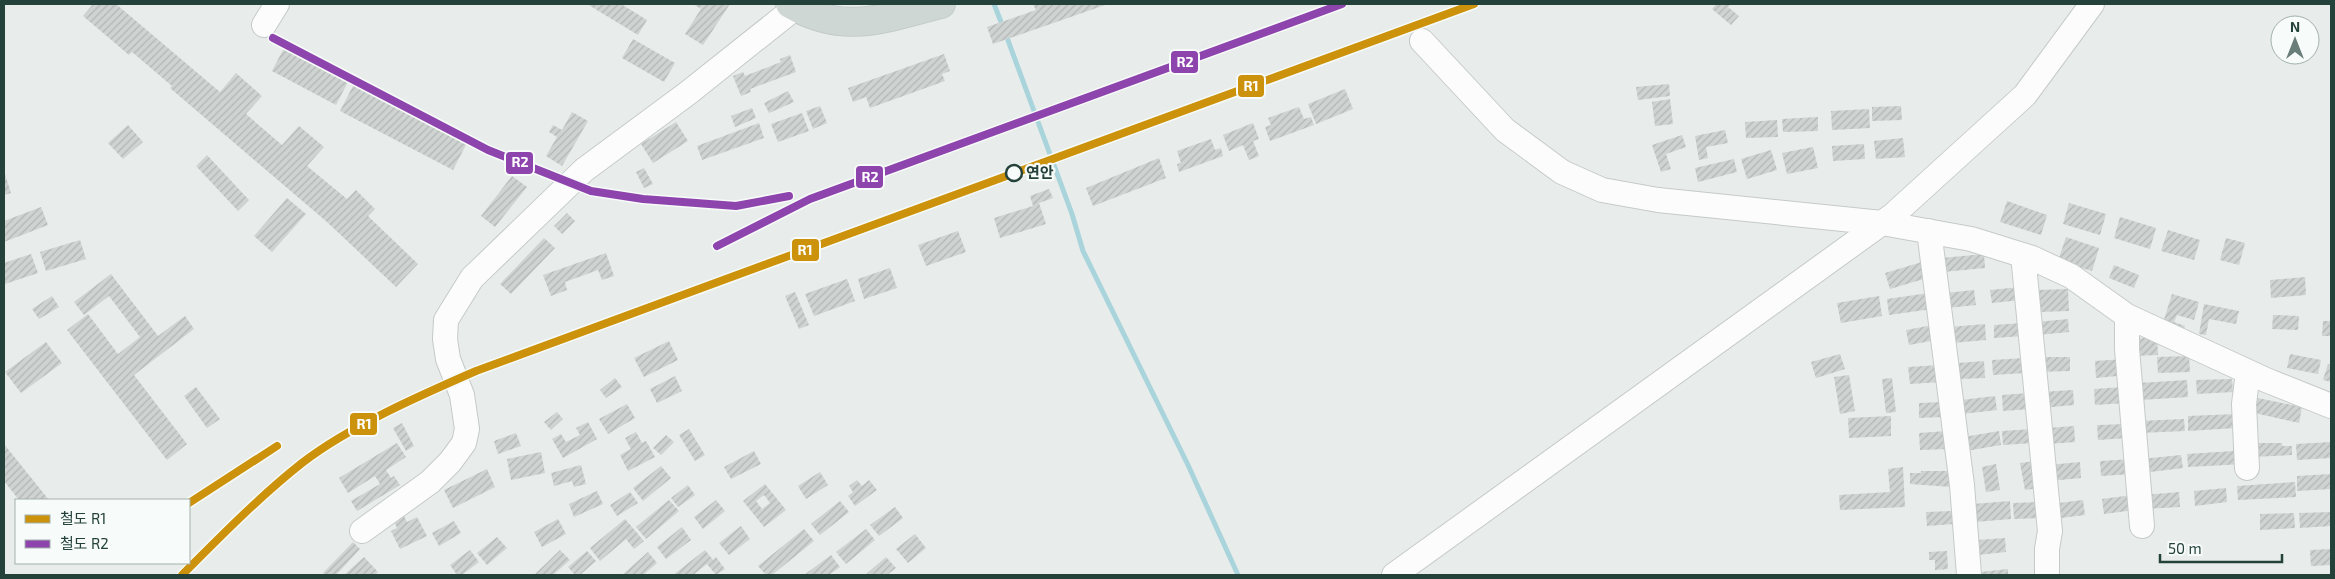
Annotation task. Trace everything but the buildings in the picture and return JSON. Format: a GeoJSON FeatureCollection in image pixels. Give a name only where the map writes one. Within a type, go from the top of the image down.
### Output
{"type":"FeatureCollection","features":[{"type":"Feature","properties":{"kind":"main road"},"geometry":{"type":"LineString","coordinates":[[793,6],[832,22],[856,24],[941,4]]}},
{"type":"Feature","properties":{"kind":"street"},"geometry":{"type":"LineString","coordinates":[[264,25],[277,4]]}},
{"type":"Feature","properties":{"kind":"street"},"geometry":{"type":"LineString","coordinates":[[1394,575],[1882,223],[2026,95],[2092,4]]}},
{"type":"Feature","properties":{"kind":"street"},"geometry":{"type":"LineString","coordinates":[[362,531],[430,482],[450,462],[464,443],[466,429],[462,395],[448,359],[445,339],[446,320],[472,278],[584,170],[688,93],[793,6]]}},
{"type":"Feature","properties":{"kind":"street"},"geometry":{"type":"LineString","coordinates":[[1422,41],[1505,130],[1562,172],[1602,190],[1658,200],[1882,223],[1971,239],[2023,255],[2071,276],[2127,316],[2248,372],[2331,406]]}},
{"type":"Feature","properties":{"kind":"street"},"geometry":{"type":"LineString","coordinates":[[1929,232],[1962,485],[1969,575]]}},
{"type":"Feature","properties":{"kind":"street"},"geometry":{"type":"LineString","coordinates":[[2023,255],[2050,532],[2047,549],[2047,575]]}},
{"type":"Feature","properties":{"kind":"street"},"geometry":{"type":"LineString","coordinates":[[2127,316],[2127,349],[2142,526]]}},
{"type":"Feature","properties":{"kind":"street"},"geometry":{"type":"LineString","coordinates":[[2247,468],[2244,404],[2248,372]]}},
{"type":"Feature","properties":{"kind":"waterway"},"geometry":{"type":"LineString","coordinates":[[994,4],[1003,27]]}},
{"type":"Feature","properties":{"kind":"waterway"},"geometry":{"type":"LineString","coordinates":[[1006,35],[1072,214],[1083,251],[1188,465],[1238,575]]}},
{"type":"Feature","properties":{"kind":"rail line","name":"R2"},"geometry":{"type":"LineString","coordinates":[[717,246],[810,199],[1342,4]]}},
{"type":"Feature","properties":{"kind":"rail line","name":"R1"},"geometry":{"type":"LineString","coordinates":[[182,575],[270,490],[321,449],[386,412],[455,380],[1474,4]]}},
{"type":"Feature","properties":{"kind":"rail line","name":"R2"},"geometry":{"type":"LineString","coordinates":[[273,38],[488,150],[591,191],[643,199],[736,206],[789,196]]}},
{"type":"Feature","properties":{"kind":"rail line","name":"R1"},"geometry":{"type":"LineString","coordinates":[[190,502],[277,446]]}},
{"type":"Feature","properties":{"kind":"place","name":"연안"},"geometry":{"type":"Point","coordinates":[1014,173]}}]}
